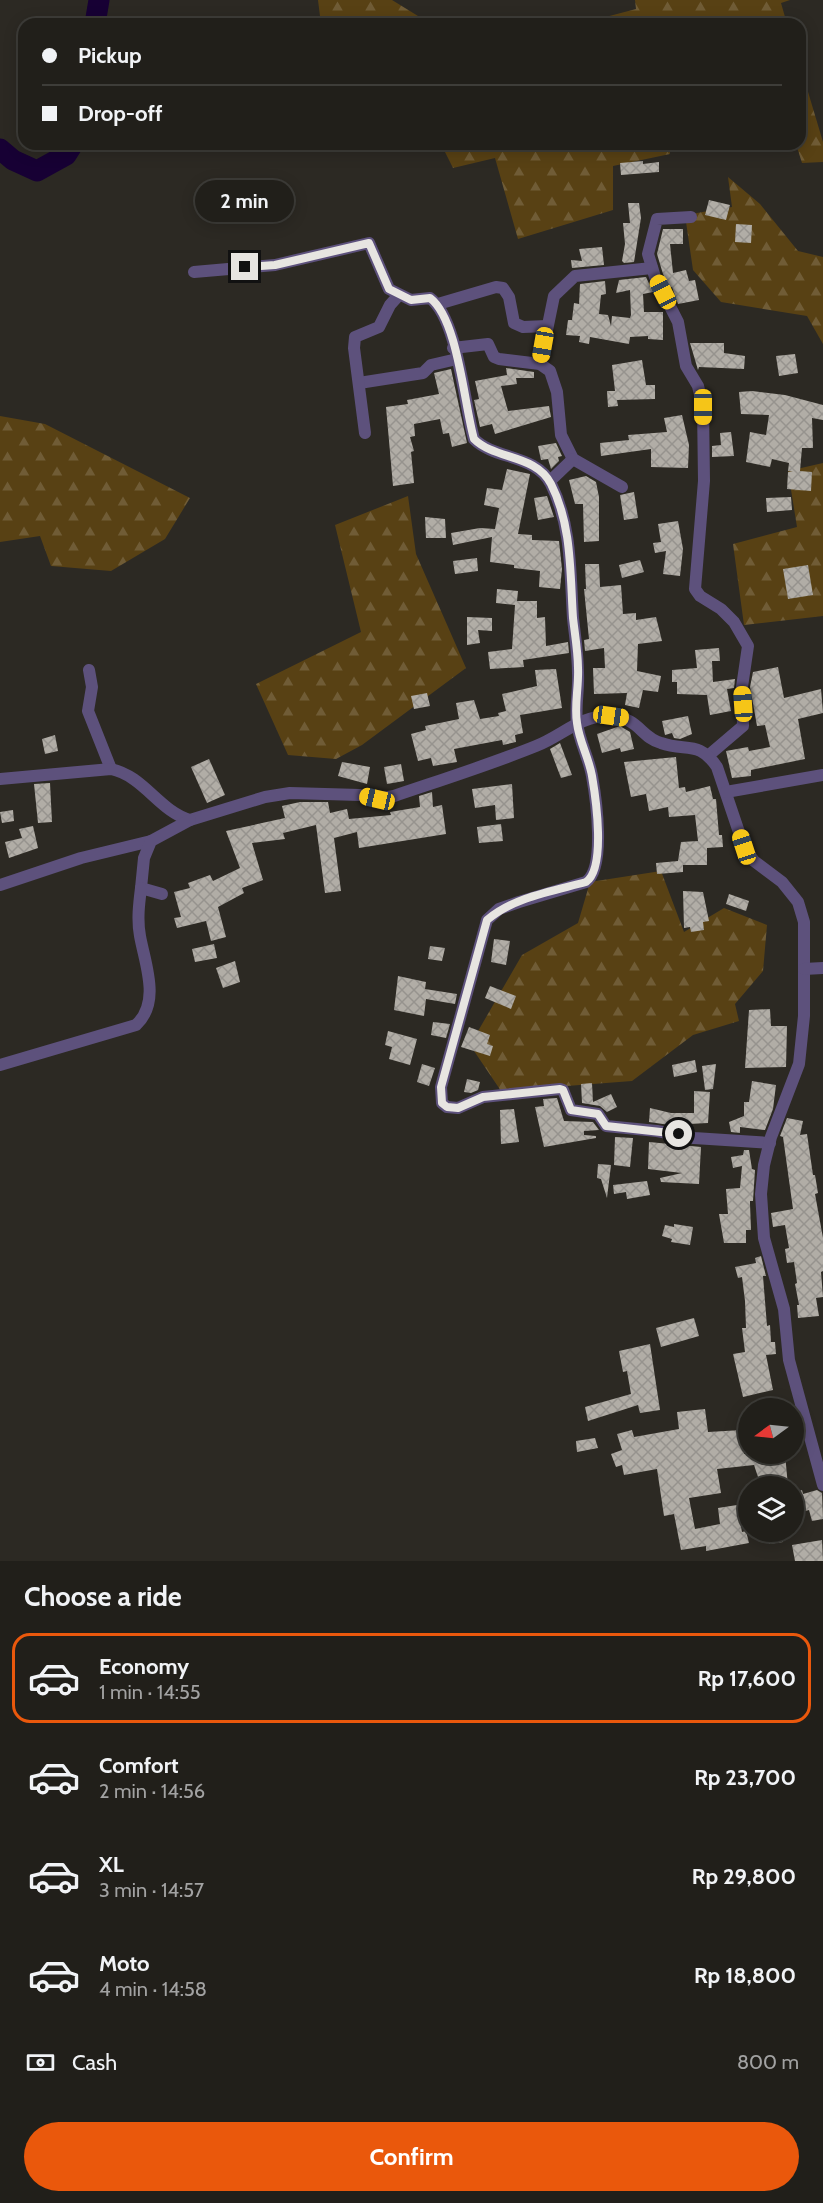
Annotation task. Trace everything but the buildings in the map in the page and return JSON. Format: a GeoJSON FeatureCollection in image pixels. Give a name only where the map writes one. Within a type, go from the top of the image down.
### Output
{"type":"FeatureCollection","features":[{"type":"Feature","properties":{"kind":"street"},"geometry":{"type":"LineString","coordinates":[[691,218],[660,218],[654,222],[648,254],[652,268],[678,322],[686,366],[702,396],[704,481],[695,589],[700,596],[721,609],[734,622],[748,646],[742,687],[743,726],[709,755]]}},
{"type":"Feature","properties":{"kind":"street"},"geometry":{"type":"LineString","coordinates":[[194,272],[275,265],[369,243],[385,284],[398,296],[416,301],[430,298],[438,304],[448,326],[474,439],[482,447],[524,460],[550,481],[559,502],[571,559],[578,668],[576,722],[593,784],[597,828],[594,873],[586,882],[509,905],[487,920],[441,1087],[440,1099],[447,1107],[458,1108],[483,1097],[560,1089],[563,1090],[571,1110],[598,1114],[606,1126],[657,1131],[694,1138],[770,1143]]}},
{"type":"Feature","properties":{"kind":"street"},"geometry":{"type":"LineString","coordinates":[[540,364],[554,296],[575,276],[652,268]]}},
{"type":"Feature","properties":{"kind":"street"},"geometry":{"type":"LineString","coordinates":[[438,304],[496,287],[503,288],[509,297],[514,323],[523,327],[547,326]]}},
{"type":"Feature","properties":{"kind":"street"},"geometry":{"type":"LineString","coordinates":[[365,433],[354,348],[355,337],[379,327],[390,304],[398,296]]}},
{"type":"Feature","properties":{"kind":"street"},"geometry":{"type":"LineString","coordinates":[[359,383],[423,372],[430,365],[455,353],[488,344],[494,357],[499,359],[540,364],[550,371],[555,379],[561,435],[573,459],[622,487]]}},
{"type":"Feature","properties":{"kind":"street"},"geometry":{"type":"LineString","coordinates":[[550,481],[573,459]]}},
{"type":"Feature","properties":{"kind":"street"},"geometry":{"type":"LineString","coordinates":[[89,670],[92,687],[88,711],[111,769]]}},
{"type":"Feature","properties":{"kind":"street"},"geometry":{"type":"LineString","coordinates":[[0,885],[81,858],[151,841],[190,820],[265,797],[290,793],[360,795],[377,799],[394,796],[541,744],[576,722],[595,717],[624,718],[641,727],[657,742],[694,748],[709,755],[717,766],[744,847],[754,861],[782,882],[798,902],[804,922],[804,1016],[799,1064],[770,1143],[761,1194],[764,1238],[784,1309],[789,1360],[823,1485]]}},
{"type":"Feature","properties":{"kind":"street"},"geometry":{"type":"LineString","coordinates":[[0,779],[111,769],[124,772],[147,787],[171,810],[190,820]]}},
{"type":"Feature","properties":{"kind":"street"},"geometry":{"type":"LineString","coordinates":[[726,792],[823,775]]}},
{"type":"Feature","properties":{"kind":"street"},"geometry":{"type":"LineString","coordinates":[[0,1065],[136,1024],[145,1016],[149,1004],[148,963],[140,935],[138,915],[144,858],[151,841]]}},
{"type":"Feature","properties":{"kind":"street"},"geometry":{"type":"LineString","coordinates":[[141,888],[162,894]]}},
{"type":"Feature","properties":{"kind":"street"},"geometry":{"type":"LineString","coordinates":[[804,969],[823,968]]}},
{"type":"Feature","properties":{"kind":"green space"},"geometry":{"type":"Polygon","coordinates":[[[318,0],[392,0],[421,18],[320,18],[318,0]]]}},
{"type":"Feature","properties":{"kind":"green space"},"geometry":{"type":"Polygon","coordinates":[[[635,0],[790,0],[781,3],[785,18],[602,18],[636,9],[635,0]]]}},
{"type":"Feature","properties":{"kind":"green space"},"geometry":{"type":"Polygon","coordinates":[[[806,85],[823,142],[823,162],[802,163],[798,150],[806,150],[806,85]]]}},
{"type":"Feature","properties":{"kind":"green space"},"geometry":{"type":"Polygon","coordinates":[[[444,150],[670,150],[670,154],[613,166],[613,210],[518,239],[495,158],[453,168],[444,150]]]}},
{"type":"Feature","properties":{"kind":"green space"},"geometry":{"type":"Polygon","coordinates":[[[728,177],[760,204],[798,251],[823,257],[823,344],[807,316],[721,302],[693,270],[685,215],[732,207],[728,177]]]}},
{"type":"Feature","properties":{"kind":"green space"},"geometry":{"type":"Polygon","coordinates":[[[0,416],[45,424],[190,498],[165,539],[111,571],[51,566],[40,536],[0,542],[0,416]]]}},
{"type":"Feature","properties":{"kind":"green space"},"geometry":{"type":"Polygon","coordinates":[[[823,463],[823,616],[744,625],[733,544],[797,527],[788,471],[823,463]]]}},
{"type":"Feature","properties":{"kind":"green space"},"geometry":{"type":"Polygon","coordinates":[[[408,496],[416,554],[466,668],[362,745],[336,759],[288,755],[256,684],[361,632],[335,525],[408,496]]]}},
{"type":"Feature","properties":{"kind":"green space"},"geometry":{"type":"Polygon","coordinates":[[[661,871],[684,932],[724,908],[767,925],[763,971],[735,1004],[739,1021],[693,1035],[632,1081],[501,1091],[470,1045],[522,955],[578,923],[590,882],[661,871]]]}},
{"type":"Feature","properties":{"kind":"waterway"},"geometry":{"type":"LineString","coordinates":[[96,18],[99,0]]}},
{"type":"Feature","properties":{"kind":"waterway"},"geometry":{"type":"LineString","coordinates":[[0,149],[13,160],[37,171],[66,155],[69,150]]}},
{"type":"Feature","properties":{"kind":"route"},"geometry":{"type":"LineString","coordinates":[[245,267],[275,265],[369,243],[389,289],[398,296],[411,300],[430,298],[442,310],[458,362],[474,439],[482,447],[524,460],[535,468],[550,481],[559,502],[571,559],[579,693],[576,722],[592,774],[595,804],[597,854],[594,873],[592,878],[586,882],[500,909],[487,920],[441,1087],[442,1103],[447,1107],[458,1108],[483,1097],[560,1089],[563,1090],[573,1112],[598,1114],[606,1126],[679,1134]]}}]}
